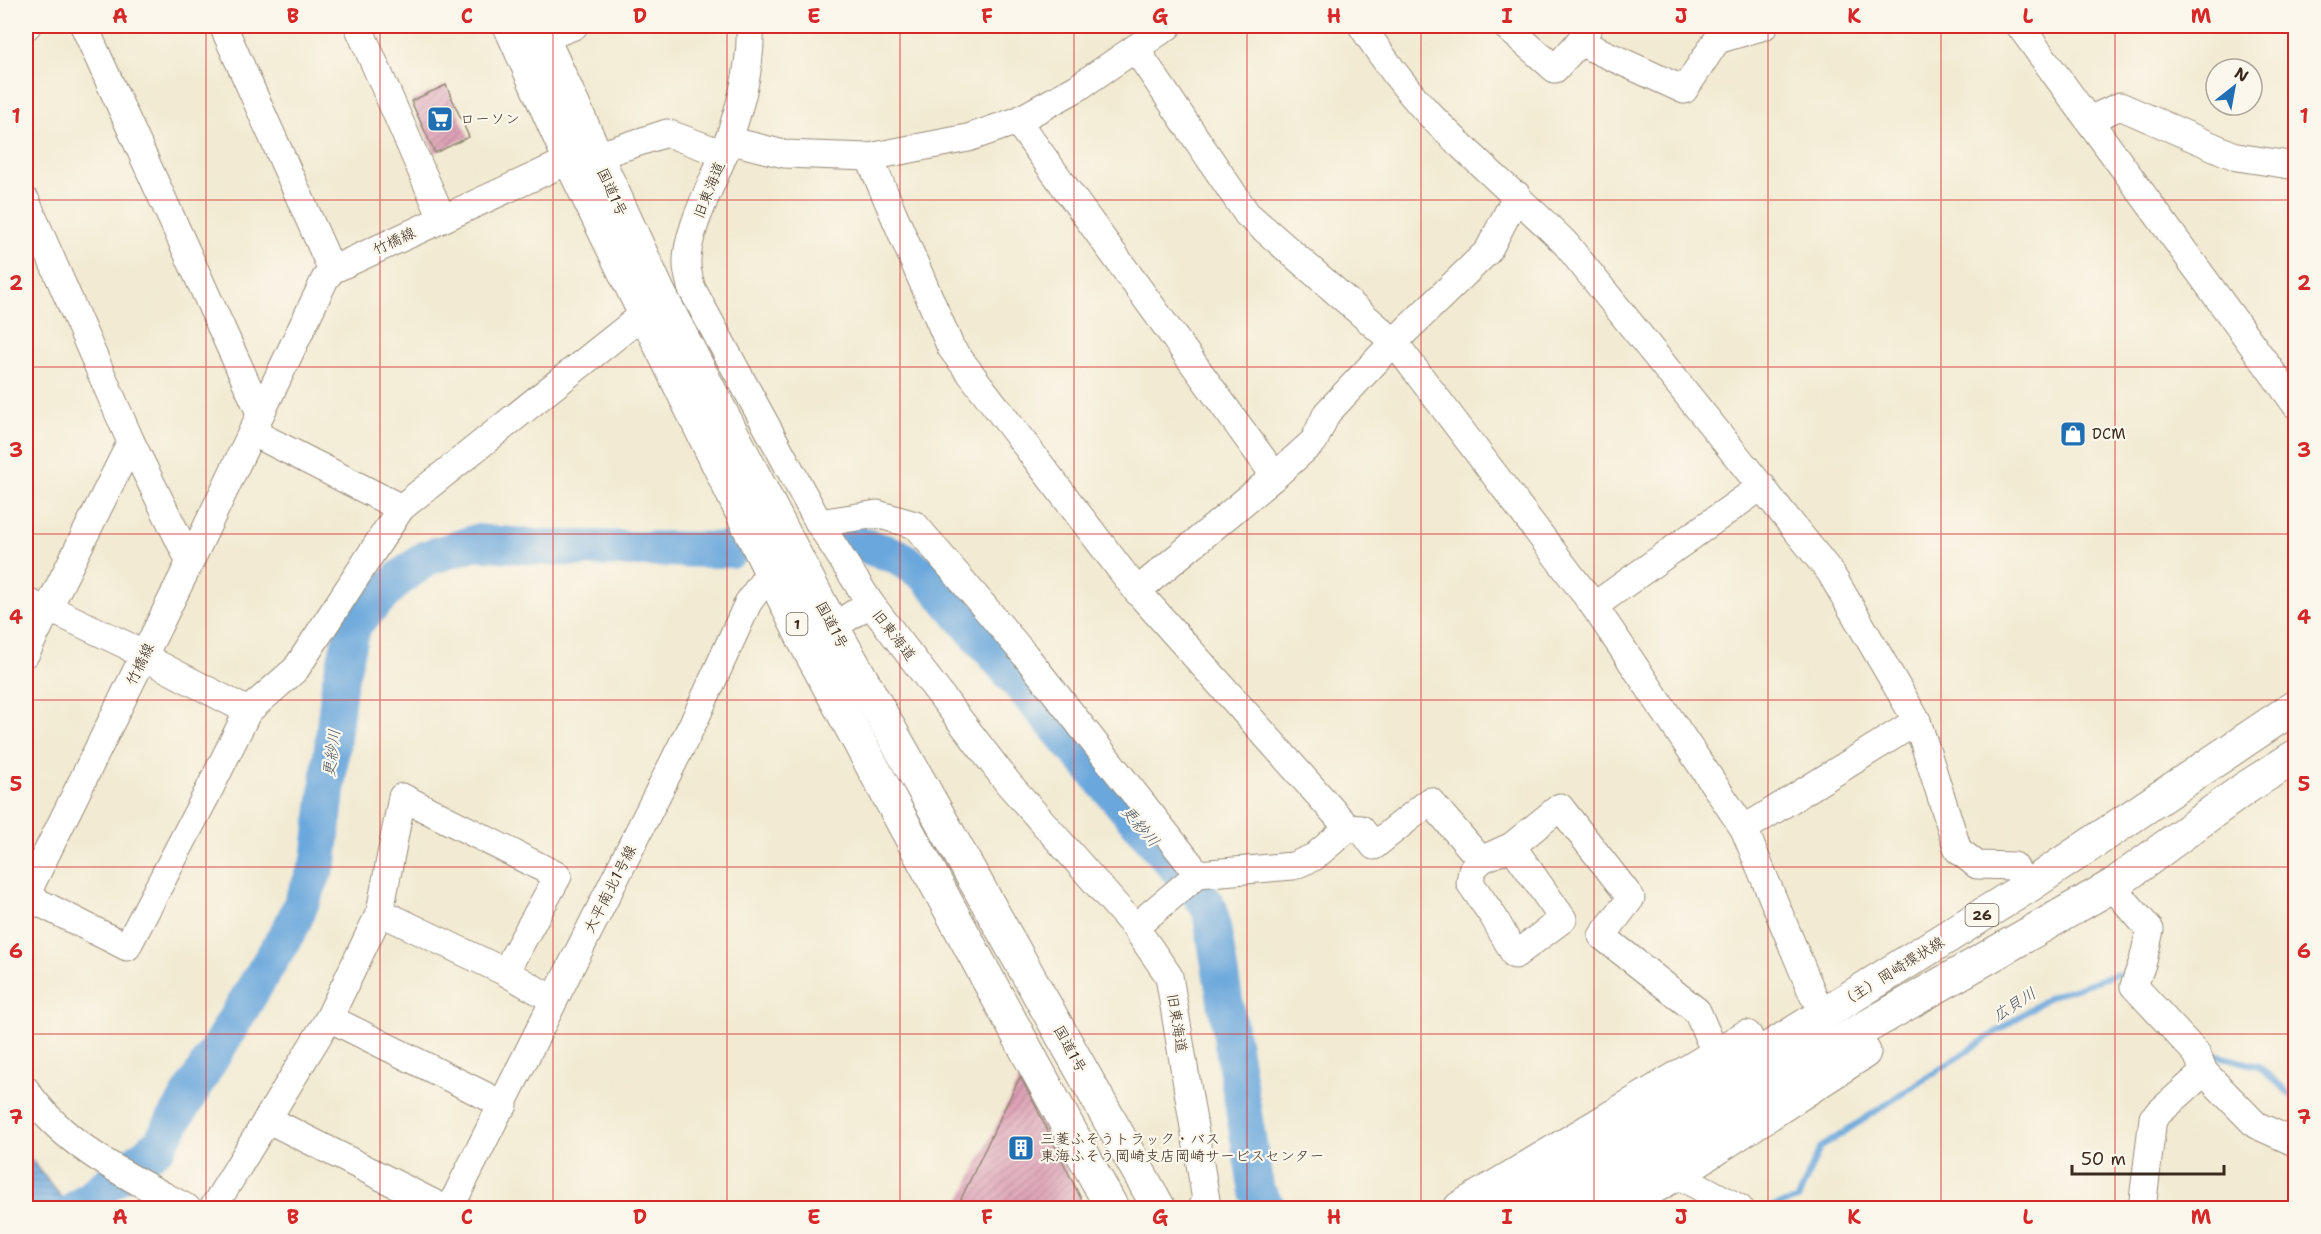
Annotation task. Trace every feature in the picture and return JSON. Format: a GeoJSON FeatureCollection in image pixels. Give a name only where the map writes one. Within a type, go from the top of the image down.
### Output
{"type":"FeatureCollection","features":[{"type":"Feature","properties":{"kind":"main road","name":"国道1号"},"geometry":{"type":"LineString","coordinates":[[510,26],[659,293],[820,636],[1112,1209]]}},
{"type":"Feature","properties":{"kind":"main road","name":"国道1号"},"geometry":{"type":"LineString","coordinates":[[540,32],[583,158],[644,314],[771,570],[820,636],[1159,1209]]}},
{"type":"Feature","properties":{"kind":"main road","name":"（主）岡崎環状線"},"geometry":{"type":"LineString","coordinates":[[1562,1209],[1671,1125],[2295,706]]}},
{"type":"Feature","properties":{"kind":"main road","name":"（主）岡崎環状線"},"geometry":{"type":"LineString","coordinates":[[1513,1209],[2112,886],[2244,789],[2295,756]]}},
{"type":"Feature","properties":{"kind":"main road","name":"26"},"geometry":{"type":"LineString","coordinates":[[1617,1209],[1676,1174],[2001,964],[2112,886]]}},
{"type":"Feature","properties":{"kind":"main road","name":"26"},"geometry":{"type":"LineString","coordinates":[[1460,1209],[1813,996],[2027,887]]}},
{"type":"Feature","properties":{"kind":"street"},"geometry":{"type":"LineString","coordinates":[[84,26],[256,422],[401,508]]}},
{"type":"Feature","properties":{"kind":"street"},"geometry":{"type":"LineString","coordinates":[[223,26],[332,270]]}},
{"type":"Feature","properties":{"kind":"street"},"geometry":{"type":"LineString","coordinates":[[358,26],[442,218]]}},
{"type":"Feature","properties":{"kind":"street"},"geometry":{"type":"LineString","coordinates":[[540,32],[574,26]]}},
{"type":"Feature","properties":{"kind":"street","name":"旧東海道"},"geometry":{"type":"LineString","coordinates":[[750,26],[751,43],[745,84],[726,147],[690,241],[686,264],[691,287],[819,523],[870,603],[1008,783],[1135,927],[1169,976],[1206,1200],[1202,1209]]}},
{"type":"Feature","properties":{"kind":"street","name":"竹橋線"},"geometry":{"type":"LineString","coordinates":[[26,895],[144,657],[325,279],[332,270],[442,218],[583,158],[667,132],[726,147],[784,154],[868,157],[968,138],[1017,121],[1077,88],[1168,26]]}},
{"type":"Feature","properties":{"kind":"street"},"geometry":{"type":"LineString","coordinates":[[1362,26],[1378,51],[1431,116],[1517,195],[1566,244],[1830,572],[1917,722],[1958,850],[1977,865],[2014,866],[2027,887]]}},
{"type":"Feature","properties":{"kind":"street"},"geometry":{"type":"LineString","coordinates":[[1506,26],[1555,69],[1584,34],[1684,90],[1717,40],[1764,26]]}},
{"type":"Feature","properties":{"kind":"street"},"geometry":{"type":"LineString","coordinates":[[2020,26],[2295,405]]}},
{"type":"Feature","properties":{"kind":"street"},"geometry":{"type":"LineString","coordinates":[[1135,48],[1247,214],[1394,342],[1594,606],[1744,829],[1813,996]]}},
{"type":"Feature","properties":{"kind":"street"},"geometry":{"type":"LineString","coordinates":[[2089,120],[2120,105],[2237,157],[2295,166]]}},
{"type":"Feature","properties":{"kind":"street"},"geometry":{"type":"LineString","coordinates":[[1017,121],[1275,476]]}},
{"type":"Feature","properties":{"kind":"street"},"geometry":{"type":"LineString","coordinates":[[868,157],[951,348],[1137,591],[1348,828],[1361,829],[1374,846],[1430,801],[1481,860]]}},
{"type":"Feature","properties":{"kind":"street"},"geometry":{"type":"LineString","coordinates":[[1137,591],[1314,441],[1326,412],[1488,251],[1517,195]]}},
{"type":"Feature","properties":{"kind":"street"},"geometry":{"type":"LineString","coordinates":[[26,201],[131,442],[190,562]]}},
{"type":"Feature","properties":{"kind":"street"},"geometry":{"type":"LineString","coordinates":[[26,895],[127,947],[248,711],[296,669],[401,508],[644,314]]}},
{"type":"Feature","properties":{"kind":"street"},"geometry":{"type":"LineString","coordinates":[[26,653],[35,606],[131,442]]}},
{"type":"Feature","properties":{"kind":"street"},"geometry":{"type":"LineString","coordinates":[[1594,606],[1762,486]]}},
{"type":"Feature","properties":{"kind":"street"},"geometry":{"type":"LineString","coordinates":[[819,523],[877,514],[915,525],[1025,655],[1198,874]]}},
{"type":"Feature","properties":{"kind":"street","name":"大平南北1号線"},"geometry":{"type":"LineString","coordinates":[[450,1209],[696,717],[748,603],[771,570]]}},
{"type":"Feature","properties":{"kind":"street"},"geometry":{"type":"LineString","coordinates":[[820,636],[870,603]]}},
{"type":"Feature","properties":{"kind":"street"},"geometry":{"type":"LineString","coordinates":[[35,606],[61,614],[126,645],[144,657],[248,711]]}},
{"type":"Feature","properties":{"kind":"street"},"geometry":{"type":"LineString","coordinates":[[1744,829],[1917,722]]}},
{"type":"Feature","properties":{"kind":"street"},"geometry":{"type":"LineString","coordinates":[[213,1209],[329,1018],[380,912],[402,797],[558,876],[505,972]]}},
{"type":"Feature","properties":{"kind":"street"},"geometry":{"type":"LineString","coordinates":[[1512,846],[1563,919],[1515,955],[1493,916],[1470,883],[1472,870],[1481,860],[1512,846],[1560,807],[1632,898],[1602,936],[1697,1011],[1716,1055]]}},
{"type":"Feature","properties":{"kind":"street"},"geometry":{"type":"LineString","coordinates":[[1135,927],[1198,874],[1293,866],[1314,857],[1348,828]]}},
{"type":"Feature","properties":{"kind":"street"},"geometry":{"type":"LineString","coordinates":[[2112,886],[2150,930],[2134,986],[2197,1054],[2204,1072],[2256,1125],[2295,1143]]}},
{"type":"Feature","properties":{"kind":"street"},"geometry":{"type":"LineString","coordinates":[[380,912],[505,972],[554,999]]}},
{"type":"Feature","properties":{"kind":"street"},"geometry":{"type":"LineString","coordinates":[[329,1018],[504,1105]]}},
{"type":"Feature","properties":{"kind":"street"},"geometry":{"type":"LineString","coordinates":[[2142,1209],[2153,1118],[2204,1072]]}},
{"type":"Feature","properties":{"kind":"street"},"geometry":{"type":"LineString","coordinates":[[26,1090],[36,1105],[87,1152],[154,1196],[187,1209]]}},
{"type":"Feature","properties":{"kind":"street"},"geometry":{"type":"LineString","coordinates":[[267,1119],[443,1209]]}},
{"type":"Feature","properties":{"kind":"street"},"geometry":{"type":"LineString","coordinates":[[1676,1174],[1739,1209]]}},
{"type":"Feature","properties":{"kind":"water"},"geometry":{"type":"Polygon","coordinates":[[[26,1153],[70,1208],[26,1208],[26,1153]]]}},
{"type":"Feature","properties":{"kind":"building","name":"ローソン"},"geometry":{"type":"Polygon","coordinates":[[[446,85],[469,137],[435,153],[411,101],[446,85]]]}},
{"type":"Feature","properties":{"kind":"building","name":"三菱ふそうトラック・バス 東海ふそう岡崎支店岡崎サービスセンター"},"geometry":{"type":"Polygon","coordinates":[[[1020,1077],[1034,1103],[1086,1209],[956,1209],[1020,1077]]]}},
{"type":"Feature","properties":{"kind":"waterway","name":"更紗川"},"geometry":{"type":"LineString","coordinates":[[850,541],[897,556],[927,576],[1201,896],[1210,910],[1257,1192],[1268,1208]]}},
{"type":"Feature","properties":{"kind":"waterway","name":"更紗川"},"geometry":{"type":"LineString","coordinates":[[77,1208],[159,1145],[292,925],[319,861],[339,685],[354,624],[396,581],[427,558],[476,542],[548,548],[732,550]]}},
{"type":"Feature","properties":{"kind":"waterway","name":"広貝川"},"geometry":{"type":"LineString","coordinates":[[1768,1208],[1798,1199],[1820,1148],[2049,997],[2117,974],[2129,981]]}},
{"type":"Feature","properties":{"kind":"waterway","name":"広貝川"},"geometry":{"type":"LineString","coordinates":[[2206,1053],[2259,1066],[2296,1100]]}},
{"type":"Feature","properties":{"kind":"place","name":"ローソン"},"geometry":{"type":"Point","coordinates":[440,119]}},
{"type":"Feature","properties":{"kind":"place","name":"DCM"},"geometry":{"type":"Point","coordinates":[2073,434]}},
{"type":"Feature","properties":{"kind":"place","name":"三菱ふそうトラック・バス 東海ふそう岡崎支店岡崎サービスセンター"},"geometry":{"type":"Point","coordinates":[1021,1148]}}]}
